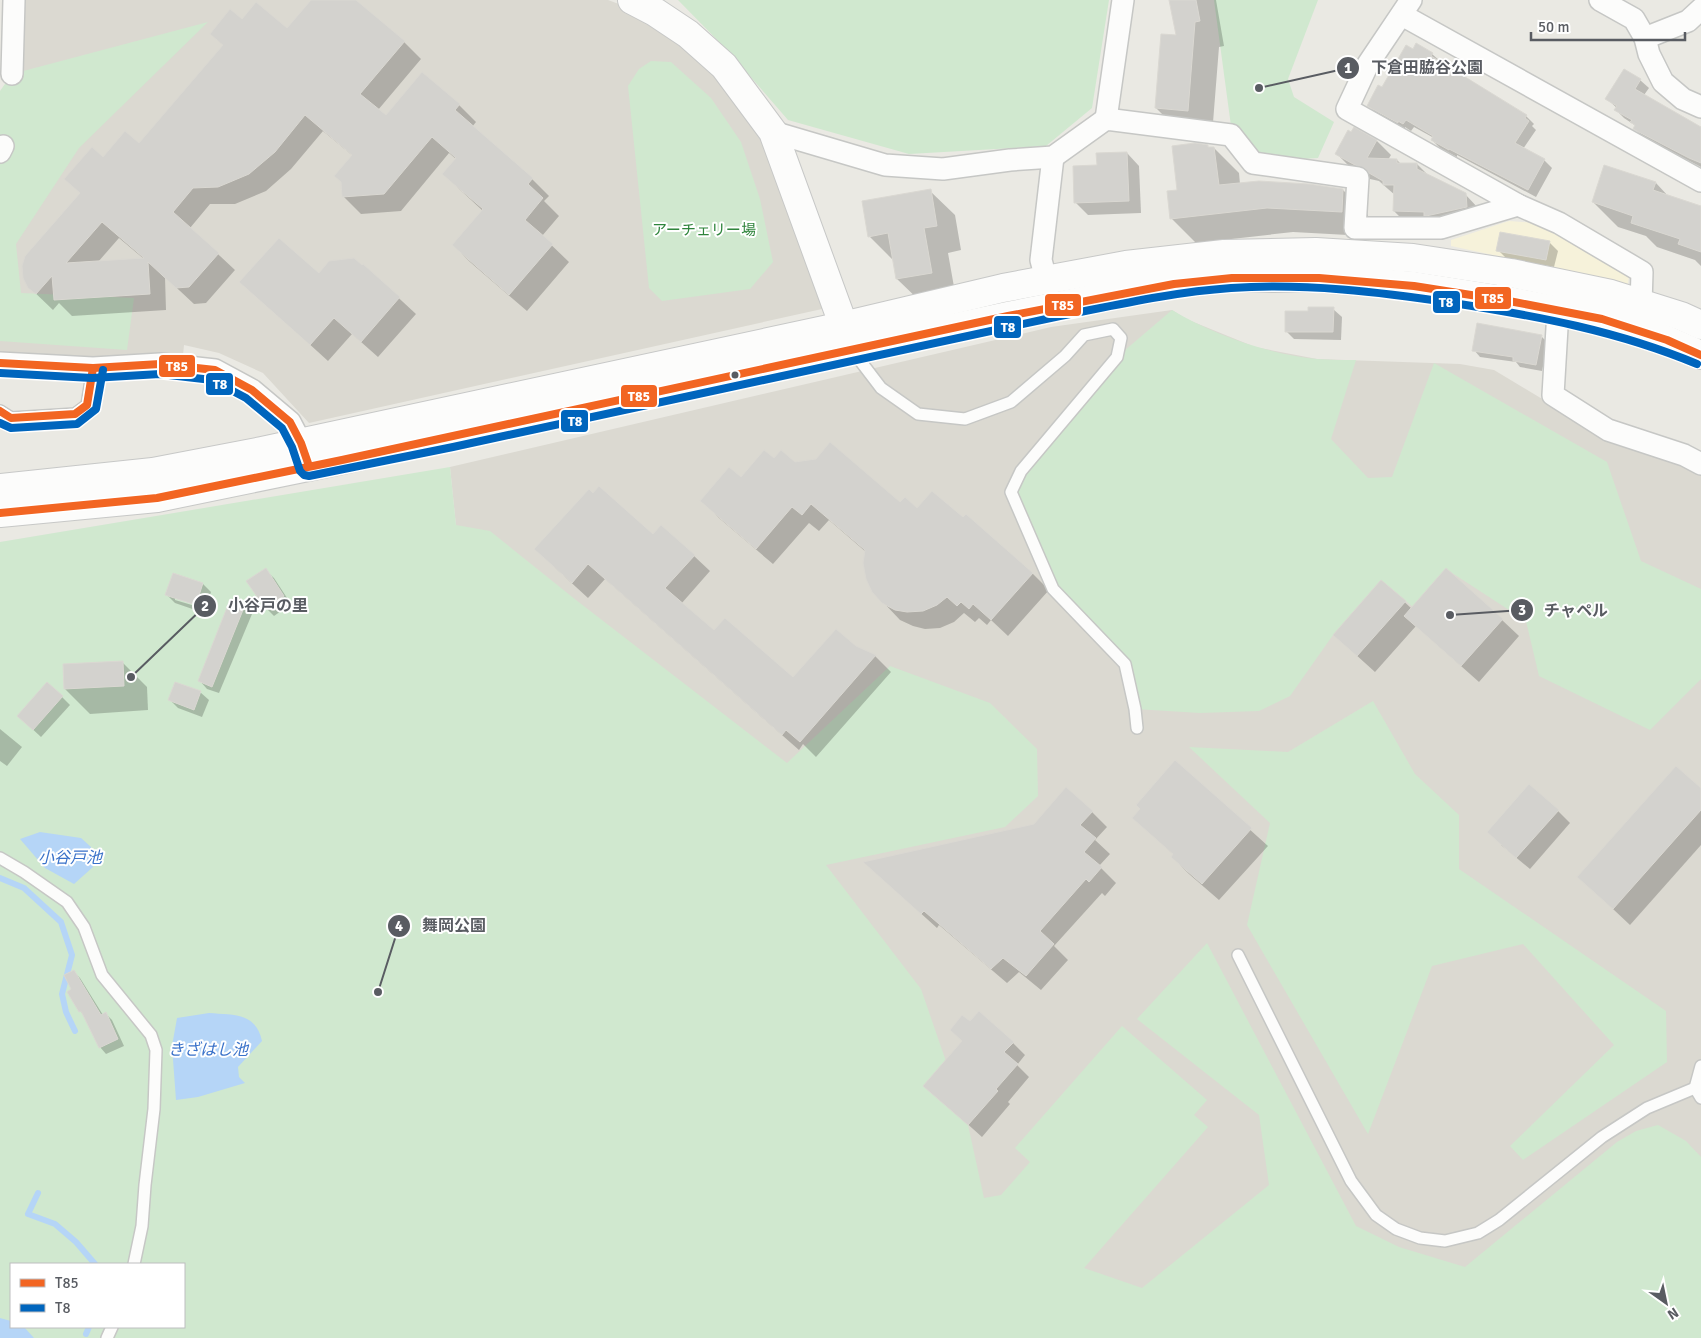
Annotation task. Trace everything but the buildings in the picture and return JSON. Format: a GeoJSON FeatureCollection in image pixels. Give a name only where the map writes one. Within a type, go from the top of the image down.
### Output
{"type":"FeatureCollection","features":[{"type":"Feature","properties":{"kind":"street"},"geometry":{"type":"LineString","coordinates":[[12,74],[14,0]]}},
{"type":"Feature","properties":{"kind":"street"},"geometry":{"type":"LineString","coordinates":[[632,0],[655,12],[688,34],[724,66],[773,132],[848,338]]}},
{"type":"Feature","properties":{"kind":"street"},"geometry":{"type":"LineString","coordinates":[[1106,119],[1124,0]]}},
{"type":"Feature","properties":{"kind":"street"},"geometry":{"type":"LineString","coordinates":[[1600,0],[1634,19],[1645,38],[1649,54],[1663,82],[1683,99],[1701,107]]}},
{"type":"Feature","properties":{"kind":"street"},"geometry":{"type":"LineString","coordinates":[[1638,317],[1642,272],[1559,223],[1518,205],[1347,109],[1368,64],[1407,7],[1701,181]]}},
{"type":"Feature","properties":{"kind":"street"},"geometry":{"type":"LineString","coordinates":[[1645,38],[1688,21],[1701,9]]}},
{"type":"Feature","properties":{"kind":"street"},"geometry":{"type":"LineString","coordinates":[[773,132],[885,165],[943,168],[1053,157],[1106,119],[1231,135],[1253,163],[1358,178],[1355,228],[1441,228],[1518,205]]}},
{"type":"Feature","properties":{"kind":"street"},"geometry":{"type":"LineString","coordinates":[[1046,279],[1041,260],[1053,157]]}},
{"type":"Feature","properties":{"kind":"street"},"geometry":{"type":"LineString","coordinates":[[848,338],[984,292],[1046,279],[1126,265],[1224,254],[1316,252],[1413,258],[1511,273],[1611,294],[1667,340],[1701,354]]}},
{"type":"Feature","properties":{"kind":"street"},"geometry":{"type":"LineString","coordinates":[[0,513],[157,498],[305,455],[848,338],[1174,284],[1232,278],[1318,278],[1414,286],[1509,301],[1602,319],[1680,316],[1701,325]]}},
{"type":"Feature","properties":{"kind":"street"},"geometry":{"type":"LineString","coordinates":[[1558,311],[1553,395],[1608,430],[1684,455],[1701,464]]}},
{"type":"Feature","properties":{"kind":"street"},"geometry":{"type":"LineString","coordinates":[[0,363],[93,368],[160,364],[215,370],[252,390],[290,422],[305,455]]}},
{"type":"Feature","properties":{"kind":"street"},"geometry":{"type":"LineString","coordinates":[[0,488],[305,455]]}},
{"type":"Feature","properties":{"kind":"lane"},"geometry":{"type":"LineString","coordinates":[[848,338],[881,388],[918,414],[965,420],[1011,402],[1065,356],[1084,335],[1112,329],[1121,338],[1117,357],[1021,471],[1011,492],[1053,589],[1125,664],[1135,709],[1137,728]]}},
{"type":"Feature","properties":{"kind":"lane"},"geometry":{"type":"LineString","coordinates":[[0,411],[10,418],[75,414],[87,405],[93,368]]}},
{"type":"Feature","properties":{"kind":"lane"},"geometry":{"type":"LineString","coordinates":[[0,858],[67,902],[84,928],[102,975],[151,1035],[156,1050],[154,1109],[142,1226],[134,1263]]}},
{"type":"Feature","properties":{"kind":"lane"},"geometry":{"type":"LineString","coordinates":[[1238,955],[1351,1181],[1376,1215],[1396,1229],[1420,1238],[1445,1241],[1478,1233],[1499,1220],[1602,1137],[1647,1108],[1698,1093],[1701,1066]]}},
{"type":"Feature","properties":{"kind":"shaded area"},"geometry":{"type":"Polygon","coordinates":[[[15,0],[608,0],[635,10],[686,42],[761,132],[824,300],[822,309],[309,423],[263,373],[219,353],[184,345],[183,355],[73,362],[0,356],[0,161],[15,0]]]}},
{"type":"Feature","properties":{"kind":"shaded area"},"geometry":{"type":"Polygon","coordinates":[[[1509,221],[1537,223],[1629,274],[1628,284],[1451,246],[1451,240],[1509,221]]]}},
{"type":"Feature","properties":{"kind":"shaded area"},"geometry":{"type":"Polygon","coordinates":[[[1172,310],[1186,319],[1255,347],[1317,359],[1460,364],[1494,370],[1607,438],[1669,460],[1701,474],[1701,1338],[1011,1338],[458,546],[450,467],[1051,327],[1172,310]]]}},
{"type":"Feature","properties":{"kind":"green space"},"geometry":{"type":"Polygon","coordinates":[[[678,0],[1109,0],[1092,108],[1046,146],[909,154],[788,120],[729,52],[678,0]]]}},
{"type":"Feature","properties":{"kind":"green space"},"geometry":{"type":"Polygon","coordinates":[[[1214,0],[1318,0],[1288,79],[1294,97],[1334,122],[1318,158],[1282,160],[1256,157],[1231,126],[1214,0]]]}},
{"type":"Feature","properties":{"kind":"green space"},"geometry":{"type":"Polygon","coordinates":[[[208,22],[79,148],[16,244],[21,293],[134,298],[127,350],[0,341],[0,91],[12,74],[208,22]]]}},
{"type":"Feature","properties":{"kind":"green space","name":"アーチェリー場"},"geometry":{"type":"Polygon","coordinates":[[[651,61],[671,62],[711,98],[741,142],[760,199],[773,262],[750,289],[662,301],[649,288],[628,86],[639,69],[651,61]]]}},
{"type":"Feature","properties":{"kind":"green space"},"geometry":{"type":"Polygon","coordinates":[[[1172,310],[1223,335],[1261,348],[1299,357],[1356,360],[1331,439],[1368,478],[1392,477],[1434,363],[1607,462],[1641,561],[1701,589],[1701,679],[1650,730],[1539,676],[1526,621],[1446,569],[1413,607],[1381,580],[1333,635],[1290,696],[1259,711],[1200,713],[1135,709],[1125,664],[1053,589],[1011,492],[1117,357],[1172,310]]]}},
{"type":"Feature","properties":{"kind":"green space"},"geometry":{"type":"Polygon","coordinates":[[[450,467],[456,525],[490,531],[787,763],[890,666],[990,703],[1037,749],[1038,796],[1005,827],[826,865],[921,989],[968,1125],[984,1198],[1001,1195],[1030,1162],[1015,1148],[1122,1026],[1207,1100],[1194,1115],[1208,1127],[1084,1268],[1142,1288],[1269,1185],[1259,1115],[1137,1019],[1207,943],[1356,1226],[1399,1247],[1465,1267],[1617,1142],[1636,1131],[1658,1125],[1686,1141],[1701,1157],[1701,1338],[0,1338],[0,542],[450,467]]]}},
{"type":"Feature","properties":{"kind":"green space"},"geometry":{"type":"Polygon","coordinates":[[[1373,701],[1415,774],[1459,815],[1459,869],[1666,1011],[1667,1062],[1523,1160],[1510,1146],[1614,1045],[1523,944],[1432,966],[1368,1134],[1247,925],[1270,823],[1189,747],[1288,752],[1373,701]]]}},
{"type":"Feature","properties":{"kind":"water","name":"小谷戸池"},"geometry":{"type":"Polygon","coordinates":[[[40,832],[81,838],[91,847],[93,867],[74,884],[45,868],[20,839],[40,832]]]}},
{"type":"Feature","properties":{"kind":"water","name":"きざはし池"},"geometry":{"type":"Polygon","coordinates":[[[209,1013],[234,1015],[249,1020],[259,1032],[262,1041],[238,1067],[239,1077],[245,1083],[198,1097],[176,1100],[172,1046],[177,1018],[209,1013]]]}},
{"type":"Feature","properties":{"kind":"water"},"geometry":{"type":"Polygon","coordinates":[[[0,1318],[10,1321],[10,1328],[25,1328],[34,1338],[0,1338],[0,1318]]]}},
{"type":"Feature","properties":{"kind":"waterway"},"geometry":{"type":"LineString","coordinates":[[0,878],[24,888],[61,922],[72,955],[62,994],[66,1012],[75,1031]]}},
{"type":"Feature","properties":{"kind":"waterway"},"geometry":{"type":"LineString","coordinates":[[38,1193],[28,1214],[55,1224],[76,1242],[94,1263]]}},
{"type":"Feature","properties":{"kind":"waterway"},"geometry":{"type":"LineString","coordinates":[[86,1334],[89,1328]]}},
{"type":"Feature","properties":{"kind":"transit line","name":"T85"},"geometry":{"type":"LineString","coordinates":[[0,513],[157,498],[342,460],[1008,316],[1174,284],[1232,278],[1319,278],[1414,286],[1509,301],[1602,319],[1667,340],[1701,355]]}},
{"type":"Feature","properties":{"kind":"transit line","name":"T8"},"geometry":{"type":"LineString","coordinates":[[0,373],[92,378],[160,374],[212,380],[246,398],[282,428],[292,447],[300,471],[304,475],[309,476],[453,447],[1123,303],[1231,288],[1287,287],[1342,290],[1398,295],[1484,308],[1577,326],[1637,342],[1697,364]]}},
{"type":"Feature","properties":{"kind":"transit line","name":"T85"},"geometry":{"type":"LineString","coordinates":[[0,363],[93,368],[160,364],[215,370],[252,390],[290,422],[301,443],[309,466]]}},
{"type":"Feature","properties":{"kind":"transit line","name":"T85"},"geometry":{"type":"LineString","coordinates":[[0,411],[11,418],[75,414],[87,405],[93,368]]}},
{"type":"Feature","properties":{"kind":"transit line","name":"T8"},"geometry":{"type":"LineString","coordinates":[[0,423],[11,428],[77,424],[96,409],[103,370]]}},
{"type":"Feature","properties":{"kind":"place","name":"下倉田脇谷公園"},"geometry":{"type":"Point","coordinates":[1259,88]}},
{"type":"Feature","properties":{"kind":"place","name":"チャペル"},"geometry":{"type":"Point","coordinates":[1450,615]}},
{"type":"Feature","properties":{"kind":"place","name":"小谷戸の里"},"geometry":{"type":"Point","coordinates":[131,677]}},
{"type":"Feature","properties":{"kind":"place","name":"舞岡公園"},"geometry":{"type":"Point","coordinates":[378,992]}}]}
